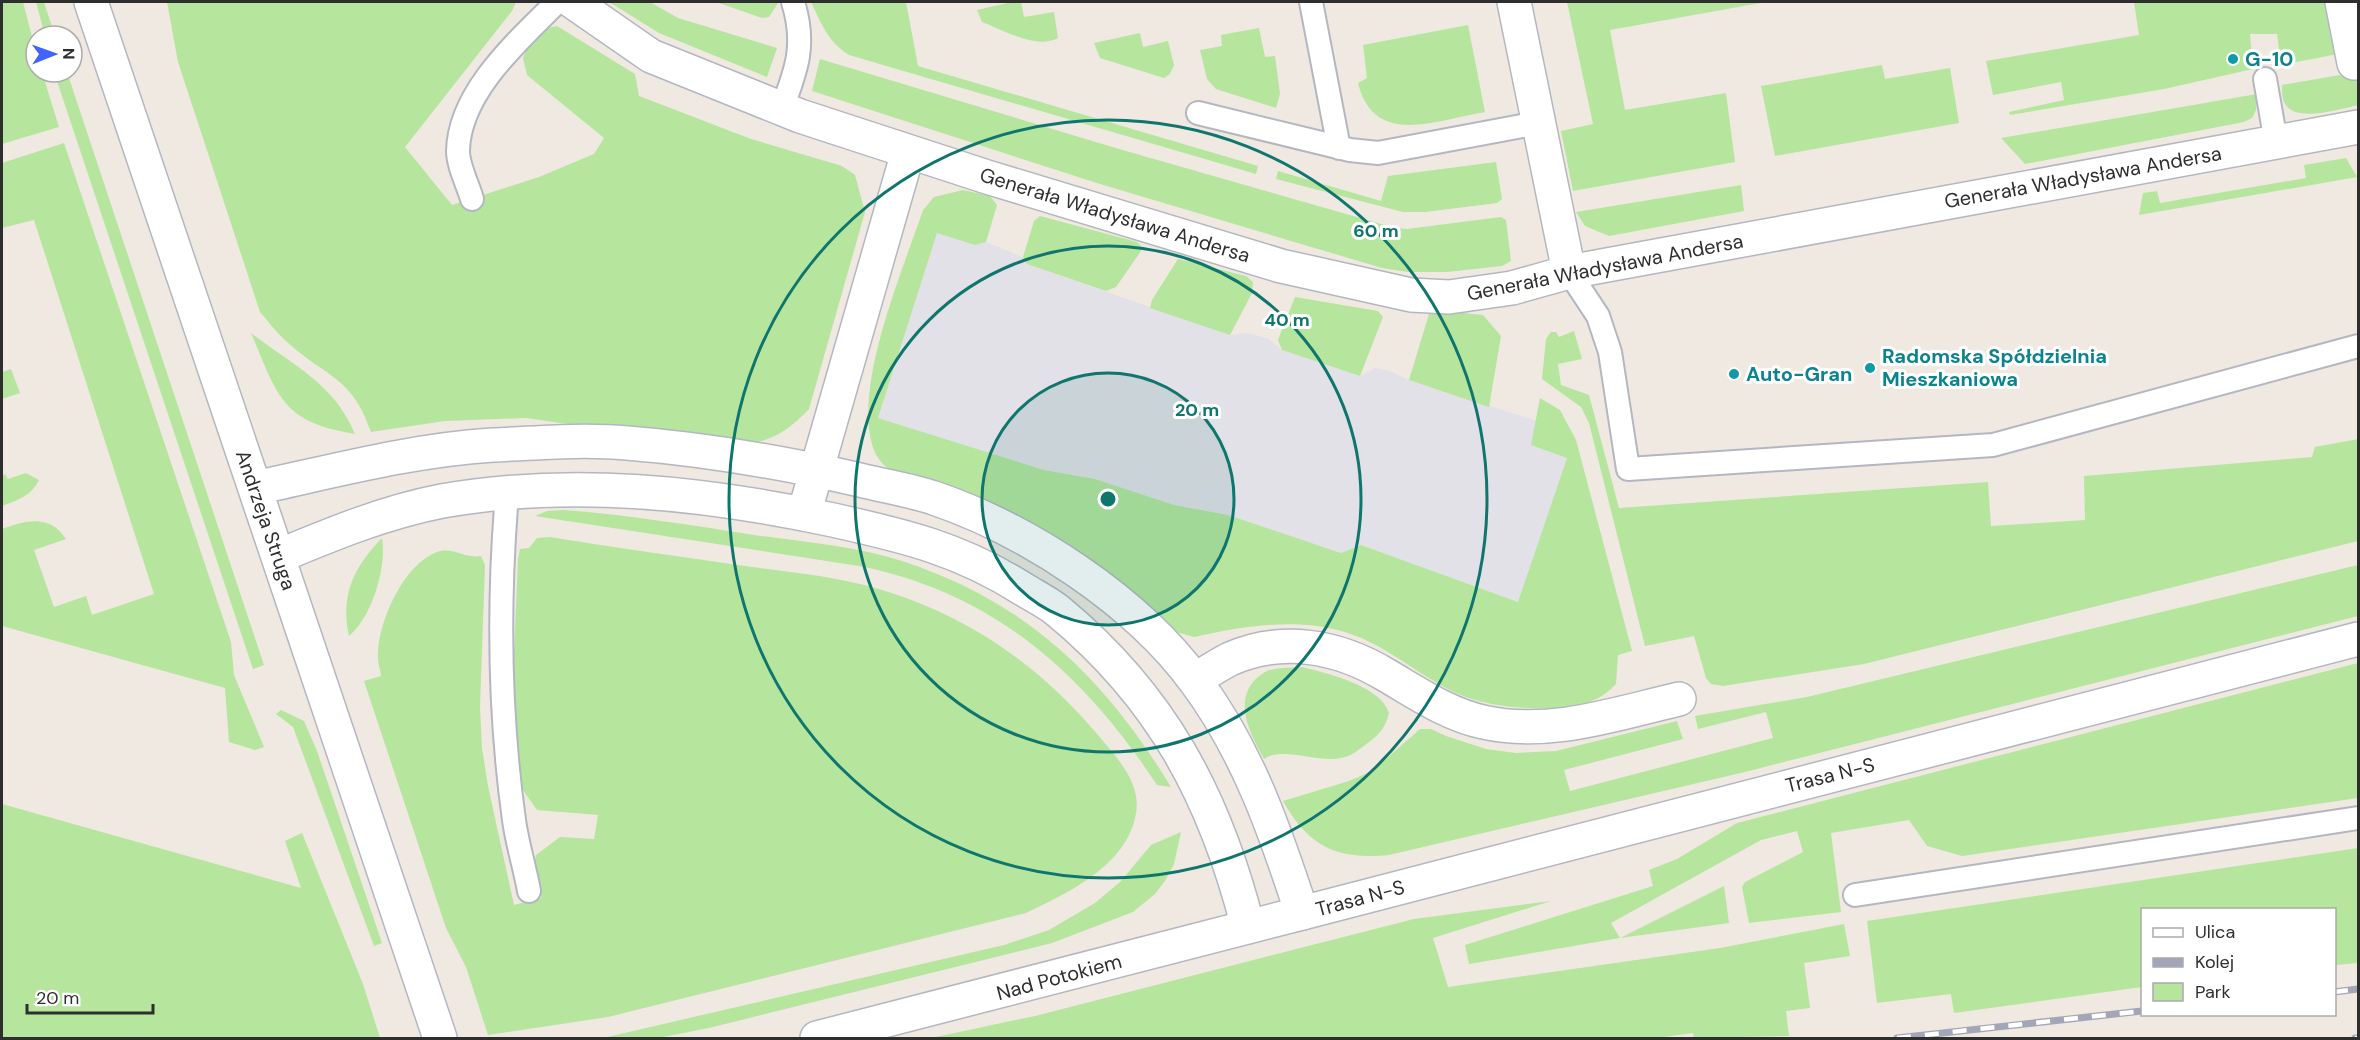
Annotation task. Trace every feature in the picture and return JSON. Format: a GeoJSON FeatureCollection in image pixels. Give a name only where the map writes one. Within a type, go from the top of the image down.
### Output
{"type":"FeatureCollection","features":[{"type":"Feature","properties":{"kind":"street","name":"Andrzeja Struga"},"geometry":{"type":"LineString","coordinates":[[91,2],[440,1038]]}},
{"type":"Feature","properties":{"kind":"street","name":"Generała Władysława Andersa"},"geometry":{"type":"LineString","coordinates":[[573,2],[651,56],[782,108],[908,152],[1281,266],[1411,295],[1449,297],[1512,288],[1569,272],[2358,127]]}},
{"type":"Feature","properties":{"kind":"street"},"geometry":{"type":"LineString","coordinates":[[1514,2],[1569,272]]}},
{"type":"Feature","properties":{"kind":"street"},"geometry":{"type":"LineString","coordinates":[[2342,2],[2355,63]]}},
{"type":"Feature","properties":{"kind":"street"},"geometry":{"type":"LineString","coordinates":[[804,514],[908,152]]}},
{"type":"Feature","properties":{"kind":"street"},"geometry":{"type":"LineString","coordinates":[[255,488],[402,456],[514,445],[626,443],[817,470],[932,497],[1004,527],[1073,567],[1116,599],[1195,680],[1238,748],[1257,786],[1302,913]]}},
{"type":"Feature","properties":{"kind":"street"},"geometry":{"type":"LineString","coordinates":[[279,556],[383,515],[443,501],[588,489],[695,497],[804,514],[889,532],[953,551],[1005,577],[1056,610],[1132,683],[1163,723],[1205,801],[1228,859],[1248,927]]}},
{"type":"Feature","properties":{"kind":"street","name":"Trasa N-S"},"geometry":{"type":"LineString","coordinates":[[1302,913],[2358,639]]}},
{"type":"Feature","properties":{"kind":"street"},"geometry":{"type":"LineString","coordinates":[[1195,680],[1229,660],[1283,645],[1317,647],[1348,656],[1432,703],[1462,716],[1504,726],[1551,727],[1679,699]]}},
{"type":"Feature","properties":{"kind":"street","name":"Nad Potokiem"},"geometry":{"type":"LineString","coordinates":[[817,1038],[878,1025],[1302,913]]}},
{"type":"Feature","properties":{"kind":"lane"},"geometry":{"type":"LineString","coordinates":[[472,199],[458,152],[466,110],[503,56],[557,2]]}},
{"type":"Feature","properties":{"kind":"lane"},"geometry":{"type":"LineString","coordinates":[[782,108],[800,53],[800,32],[793,2]]}},
{"type":"Feature","properties":{"kind":"lane"},"geometry":{"type":"LineString","coordinates":[[1311,2],[1339,148]]}},
{"type":"Feature","properties":{"kind":"lane"},"geometry":{"type":"LineString","coordinates":[[2265,80],[2276,142]]}},
{"type":"Feature","properties":{"kind":"lane"},"geometry":{"type":"LineString","coordinates":[[1198,113],[1339,148],[1378,153],[1538,123]]}},
{"type":"Feature","properties":{"kind":"lane"},"geometry":{"type":"LineString","coordinates":[[1569,272],[1598,316],[1610,352],[1628,469],[1993,445],[2358,346]]}},
{"type":"Feature","properties":{"kind":"lane"},"geometry":{"type":"LineString","coordinates":[[507,494],[502,601],[504,737],[514,822],[529,891]]}},
{"type":"Feature","properties":{"kind":"lane"},"geometry":{"type":"LineString","coordinates":[[1855,895],[2358,818]]}},
{"type":"Feature","properties":{"kind":"shaded area"},"geometry":{"type":"Polygon","coordinates":[[[937,232],[975,245],[986,242],[1023,257],[1027,264],[1230,335],[1247,333],[1267,338],[1282,350],[1360,376],[1375,368],[1387,370],[1409,380],[1537,421],[1532,445],[1568,457],[1518,602],[1361,545],[1341,553],[1228,515],[1174,505],[1095,479],[1044,470],[878,418],[937,232]]]}},
{"type":"Feature","properties":{"kind":"green space"},"geometry":{"type":"Polygon","coordinates":[[[2,2],[23,2],[29,24],[24,24],[24,84],[46,84],[59,127],[2,144],[2,2]]]}},
{"type":"Feature","properties":{"kind":"green space"},"geometry":{"type":"Polygon","coordinates":[[[36,2],[44,2],[51,24],[42,24],[36,2]]]}},
{"type":"Feature","properties":{"kind":"green space"},"geometry":{"type":"Polygon","coordinates":[[[167,2],[516,2],[512,11],[405,147],[452,205],[539,177],[594,154],[604,138],[527,75],[523,58],[529,42],[540,29],[557,26],[635,74],[639,96],[751,139],[842,166],[855,175],[865,212],[809,409],[778,435],[743,445],[714,445],[526,418],[445,421],[371,432],[363,413],[346,388],[285,340],[260,312],[178,62],[167,2]]]}},
{"type":"Feature","properties":{"kind":"green space"},"geometry":{"type":"Polygon","coordinates":[[[609,2],[650,2],[678,18],[777,48],[767,77],[659,33],[609,2]]]}},
{"type":"Feature","properties":{"kind":"green space"},"geometry":{"type":"Polygon","coordinates":[[[716,2],[778,3],[769,17],[762,18],[716,2]]]}},
{"type":"Feature","properties":{"kind":"green space"},"geometry":{"type":"Polygon","coordinates":[[[811,2],[906,2],[918,66],[1258,166],[1256,174],[849,55],[830,38],[811,2]]]}},
{"type":"Feature","properties":{"kind":"green space"},"geometry":{"type":"Polygon","coordinates":[[[1021,2],[1024,17],[1054,12],[1058,38],[1040,42],[1030,40],[982,22],[977,10],[1021,2]]]}},
{"type":"Feature","properties":{"kind":"green space"},"geometry":{"type":"Polygon","coordinates":[[[1567,2],[1766,2],[1610,30],[1625,110],[1726,93],[1735,162],[1573,191],[1561,131],[1593,124],[1567,2]]]}},
{"type":"Feature","properties":{"kind":"green space"},"geometry":{"type":"Polygon","coordinates":[[[2134,2],[2327,2],[2338,54],[2281,65],[2277,34],[2250,34],[2253,69],[2164,89],[2010,115],[2009,112],[2064,100],[2061,82],[1993,95],[1986,61],[2139,35],[2134,2]]]}},
{"type":"Feature","properties":{"kind":"green space"},"geometry":{"type":"Polygon","coordinates":[[[1468,25],[1485,112],[1409,125],[1392,123],[1378,116],[1366,103],[1358,83],[1367,78],[1363,45],[1468,25]]]}},
{"type":"Feature","properties":{"kind":"green space"},"geometry":{"type":"Polygon","coordinates":[[[1259,28],[1265,57],[1275,56],[1280,94],[1276,108],[1216,89],[1207,79],[1200,50],[1222,46],[1221,35],[1259,28]]]}},
{"type":"Feature","properties":{"kind":"green space"},"geometry":{"type":"Polygon","coordinates":[[[1140,33],[1143,47],[1168,41],[1174,65],[1170,74],[1164,78],[1100,58],[1094,43],[1140,33]]]}},
{"type":"Feature","properties":{"kind":"green space"},"geometry":{"type":"Polygon","coordinates":[[[820,59],[1119,149],[1395,228],[1407,229],[1501,217],[1506,220],[1511,261],[1502,266],[1447,272],[1408,272],[1382,268],[1100,184],[812,91],[820,59]]]}},
{"type":"Feature","properties":{"kind":"green space"},"geometry":{"type":"Polygon","coordinates":[[[1882,65],[1885,79],[1950,68],[1959,123],[1775,156],[1761,86],[1882,65]]]}},
{"type":"Feature","properties":{"kind":"green space"},"geometry":{"type":"Polygon","coordinates":[[[2358,72],[2358,105],[2308,114],[2291,110],[2284,102],[2282,85],[2358,72]]]}},
{"type":"Feature","properties":{"kind":"green space"},"geometry":{"type":"Polygon","coordinates":[[[58,84],[71,84],[264,665],[253,669],[58,84]]]}},
{"type":"Feature","properties":{"kind":"green space"},"geometry":{"type":"Polygon","coordinates":[[[2257,94],[2256,110],[2252,118],[2244,122],[2025,164],[2001,138],[2257,94]]]}},
{"type":"Feature","properties":{"kind":"green space"},"geometry":{"type":"Polygon","coordinates":[[[64,143],[231,642],[234,675],[264,747],[255,750],[229,742],[225,688],[2,626],[2,529],[20,523],[45,522],[60,531],[66,539],[34,550],[54,607],[86,596],[92,615],[154,594],[34,220],[2,228],[2,163],[64,143]]]}},
{"type":"Feature","properties":{"kind":"green space"},"geometry":{"type":"Polygon","coordinates":[[[2346,158],[2357,177],[2139,215],[2143,193],[2157,191],[2160,203],[2306,178],[2304,165],[2346,158]]]}},
{"type":"Feature","properties":{"kind":"green space"},"geometry":{"type":"Polygon","coordinates":[[[1496,162],[1502,199],[1497,203],[1425,212],[1403,212],[1276,179],[1278,171],[1381,201],[1388,176],[1496,162]]]}},
{"type":"Feature","properties":{"kind":"green space"},"geometry":{"type":"Polygon","coordinates":[[[1741,185],[1744,211],[1609,236],[1585,226],[1576,212],[1741,185]]]}},
{"type":"Feature","properties":{"kind":"green space"},"geometry":{"type":"Polygon","coordinates":[[[963,190],[990,196],[997,205],[986,242],[975,245],[937,233],[878,418],[1044,470],[1095,479],[1174,505],[1228,515],[1341,553],[1361,545],[1518,602],[1567,458],[1531,445],[1540,398],[1560,410],[1576,440],[1632,651],[1618,655],[1616,684],[1594,700],[1578,705],[1538,708],[1502,706],[1456,693],[1377,645],[1329,628],[1310,625],[1271,625],[1232,629],[1194,637],[1176,632],[1116,583],[895,474],[883,464],[876,454],[869,425],[869,396],[882,330],[923,210],[934,197],[963,190]]]}},
{"type":"Feature","properties":{"kind":"green space"},"geometry":{"type":"Polygon","coordinates":[[[1040,216],[1137,242],[1141,246],[1141,251],[1116,287],[1106,291],[1027,264],[1023,257],[1034,221],[1040,216]]]}},
{"type":"Feature","properties":{"kind":"green space"},"geometry":{"type":"Polygon","coordinates":[[[1178,259],[1246,276],[1253,282],[1252,293],[1230,335],[1150,308],[1152,300],[1178,259]]]}},
{"type":"Feature","properties":{"kind":"green space"},"geometry":{"type":"Polygon","coordinates":[[[1295,297],[1378,311],[1383,317],[1360,376],[1282,350],[1278,340],[1295,297]]]}},
{"type":"Feature","properties":{"kind":"green space"},"geometry":{"type":"Polygon","coordinates":[[[1436,310],[1483,315],[1501,336],[1489,407],[1409,380],[1429,314],[1436,310]]]}},
{"type":"Feature","properties":{"kind":"green space"},"geometry":{"type":"Polygon","coordinates":[[[1574,331],[1582,359],[1558,364],[1561,385],[1589,395],[1619,508],[1988,482],[1991,526],[2085,520],[2084,476],[2312,457],[2315,447],[2358,439],[2358,541],[1864,664],[1723,686],[1711,684],[1706,678],[1694,636],[1645,646],[1589,423],[1581,407],[1542,379],[1546,339],[1551,332],[1556,332],[1559,337],[1574,331]]]}},
{"type":"Feature","properties":{"kind":"green space"},"geometry":{"type":"Polygon","coordinates":[[[251,333],[324,388],[336,401],[355,434],[311,422],[285,403],[268,374],[251,333]]]}},
{"type":"Feature","properties":{"kind":"green space"},"geometry":{"type":"Polygon","coordinates":[[[11,369],[20,393],[2,399],[2,372],[11,369]]]}},
{"type":"Feature","properties":{"kind":"green space"},"geometry":{"type":"Polygon","coordinates":[[[26,473],[39,480],[36,485],[24,497],[2,506],[2,476],[5,474],[8,479],[26,473]]]}},
{"type":"Feature","properties":{"kind":"green space"},"geometry":{"type":"Polygon","coordinates":[[[564,510],[847,548],[902,561],[947,578],[987,598],[1058,648],[1118,711],[1171,787],[1157,785],[1129,745],[1066,674],[1031,644],[993,617],[952,596],[907,578],[859,566],[535,516],[547,511],[564,510]]]}},
{"type":"Feature","properties":{"kind":"green space"},"geometry":{"type":"Polygon","coordinates":[[[550,537],[850,582],[915,601],[946,615],[976,631],[1031,669],[1080,715],[1103,741],[1128,774],[1132,783],[1137,803],[1131,831],[1121,848],[1094,875],[1026,913],[608,1017],[488,1035],[466,967],[446,928],[364,681],[381,676],[378,656],[383,625],[396,595],[414,568],[425,558],[437,552],[454,551],[470,556],[481,556],[485,565],[480,707],[482,748],[488,786],[514,905],[541,898],[534,863],[536,855],[560,837],[594,839],[598,815],[537,810],[523,790],[515,741],[514,653],[518,559],[520,549],[529,548],[537,538],[550,537]]]}},
{"type":"Feature","properties":{"kind":"green space"},"geometry":{"type":"Polygon","coordinates":[[[382,538],[382,563],[376,591],[365,617],[349,636],[346,607],[352,582],[364,560],[382,538]]]}},
{"type":"Feature","properties":{"kind":"green space"},"geometry":{"type":"Polygon","coordinates":[[[2358,565],[2358,616],[1745,772],[1389,855],[1354,855],[1326,847],[1303,830],[1283,801],[1349,781],[1372,771],[1420,729],[1431,729],[1486,749],[1516,753],[1556,751],[1677,721],[1683,739],[1564,770],[1570,791],[1773,738],[1766,712],[1698,729],[1695,716],[1807,697],[2358,565]]]}},
{"type":"Feature","properties":{"kind":"green space"},"geometry":{"type":"Polygon","coordinates":[[[2358,663],[2358,798],[1962,856],[1927,846],[1909,820],[1831,833],[1841,912],[1749,923],[1742,887],[1745,882],[1803,852],[1797,831],[1761,840],[1611,923],[1620,938],[1469,964],[1465,945],[1653,886],[1649,870],[1677,859],[1737,823],[2358,663]]]}},
{"type":"Feature","properties":{"kind":"green space"},"geometry":{"type":"Polygon","coordinates":[[[1302,667],[1352,682],[1376,695],[1389,713],[1379,733],[1356,752],[1341,758],[1280,754],[1264,759],[1245,714],[1248,691],[1254,681],[1269,670],[1302,667]]]}},
{"type":"Feature","properties":{"kind":"green space"},"geometry":{"type":"Polygon","coordinates":[[[281,710],[304,721],[317,751],[382,943],[374,946],[293,727],[276,714],[281,710]]]}},
{"type":"Feature","properties":{"kind":"green space"},"geometry":{"type":"Polygon","coordinates":[[[2,804],[301,888],[285,841],[302,833],[363,984],[380,1038],[2,1038],[2,804]]]}},
{"type":"Feature","properties":{"kind":"green space"},"geometry":{"type":"Polygon","coordinates":[[[1181,832],[1174,864],[1155,894],[1133,912],[1052,943],[709,1028],[658,1038],[603,1038],[1004,945],[1049,930],[1095,903],[1120,882],[1151,845],[1181,832]]]}},
{"type":"Feature","properties":{"kind":"green space"},"geometry":{"type":"Polygon","coordinates":[[[2358,848],[2358,963],[2336,965],[2336,908],[2141,908],[2141,987],[1954,1013],[1951,994],[1877,1003],[1867,921],[2358,848]]]}},
{"type":"Feature","properties":{"kind":"green space"},"geometry":{"type":"Polygon","coordinates":[[[1724,886],[1729,923],[1620,938],[1724,886]]]}},
{"type":"Feature","properties":{"kind":"green space"},"geometry":{"type":"Polygon","coordinates":[[[1551,901],[1433,938],[1448,987],[1720,948],[1844,924],[1850,956],[1804,963],[1810,1008],[1786,1011],[1789,1036],[1694,1038],[1693,1033],[1657,1038],[931,1038],[1035,1016],[1414,919],[1551,901]]]}},
{"type":"Feature","properties":{"kind":"railway"},"geometry":{"type":"LineString","coordinates":[[2336,992],[2358,989]]}},
{"type":"Feature","properties":{"kind":"railway"},"geometry":{"type":"LineString","coordinates":[[1897,1038],[2141,1011]]}},
{"type":"Feature","properties":{"kind":"place","name":"G-10"},"geometry":{"type":"Point","coordinates":[2233,59]}},
{"type":"Feature","properties":{"kind":"place","name":"Radomska Spółdzielnia Mieszkaniowa"},"geometry":{"type":"Point","coordinates":[1870,368]}},
{"type":"Feature","properties":{"kind":"place","name":"Auto-Gran"},"geometry":{"type":"Point","coordinates":[1734,374]}}]}
